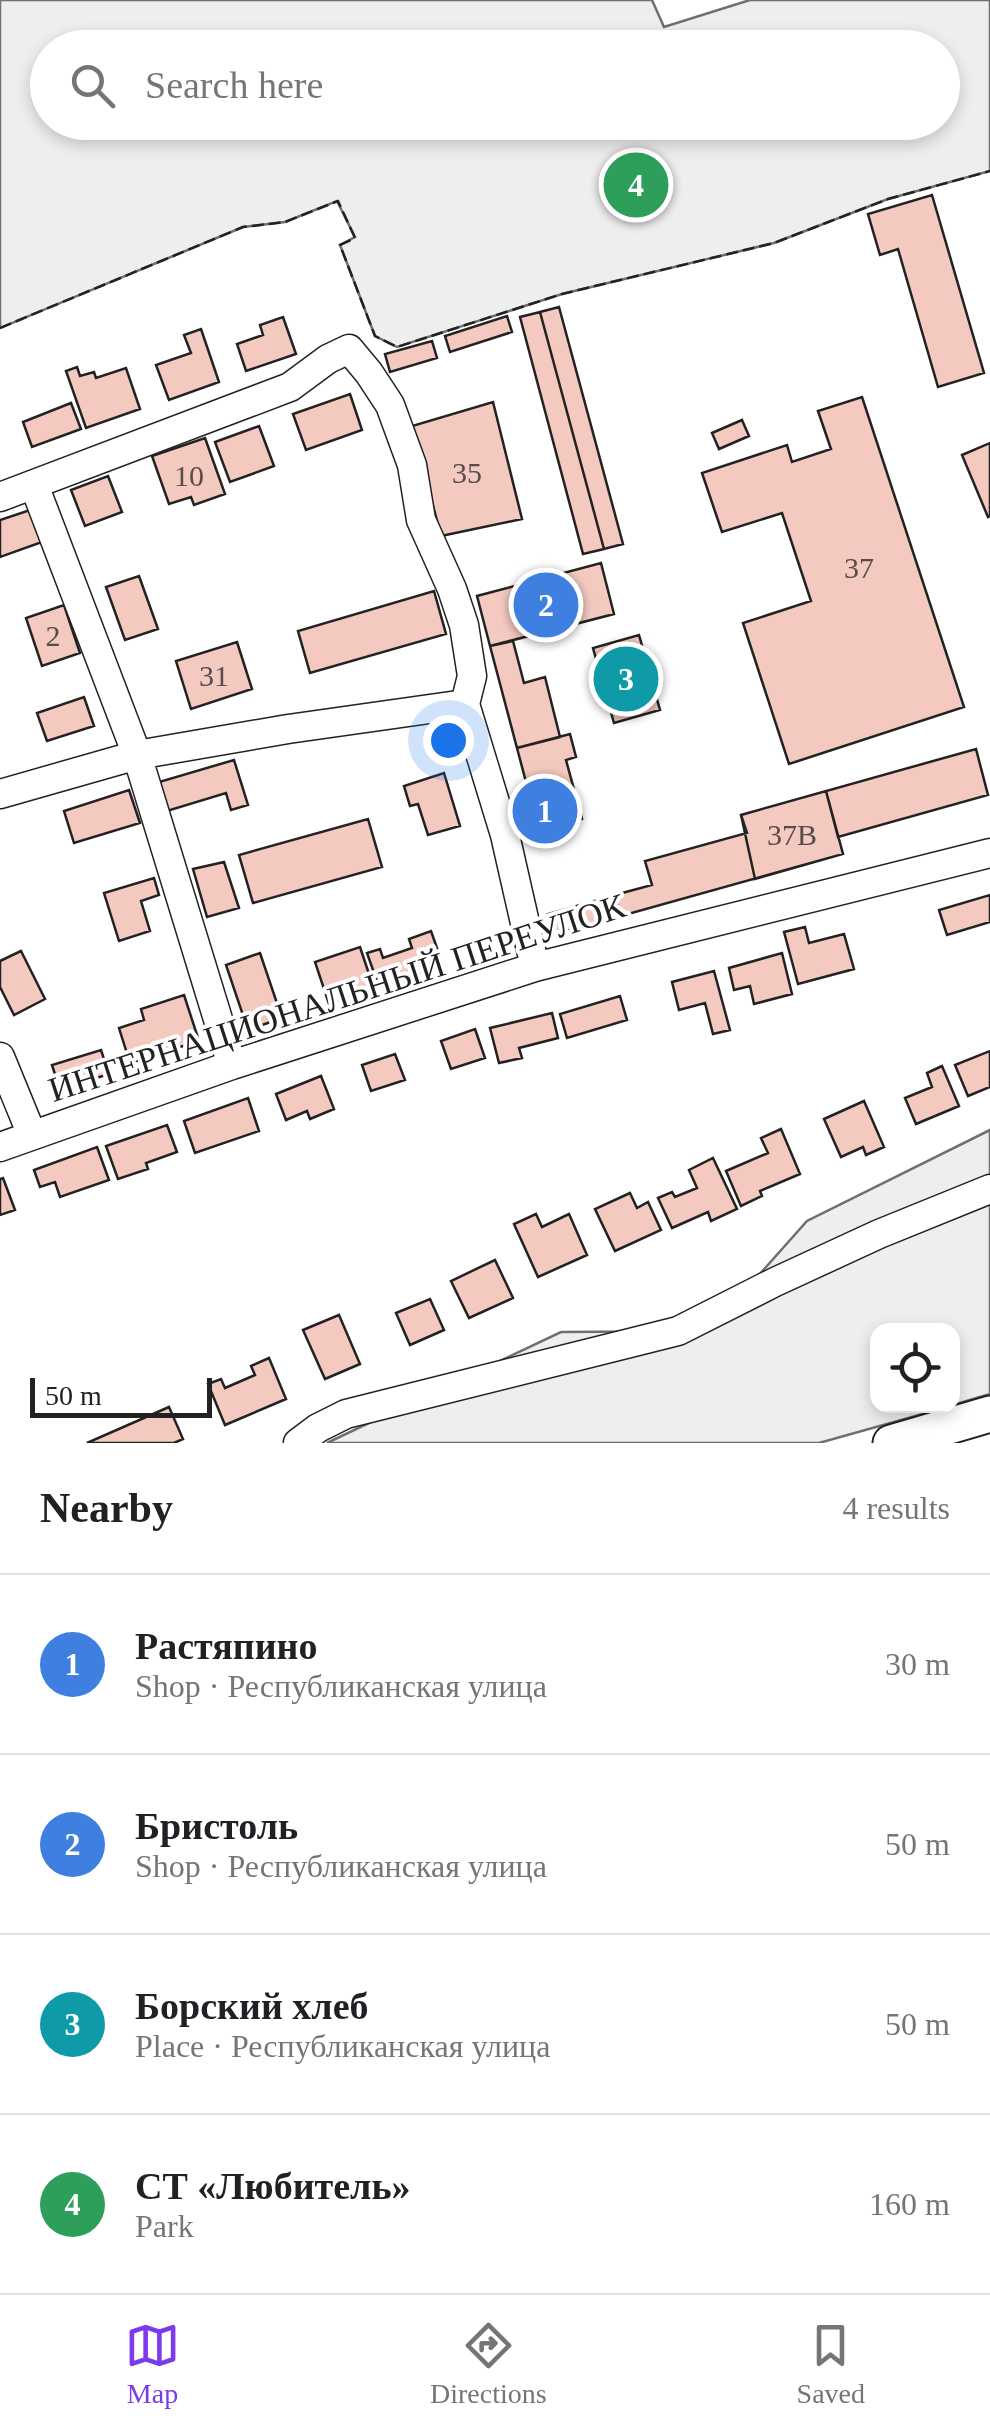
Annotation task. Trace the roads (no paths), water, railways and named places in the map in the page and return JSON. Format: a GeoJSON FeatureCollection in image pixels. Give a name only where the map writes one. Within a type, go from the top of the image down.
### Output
{"type":"FeatureCollection","features":[{"type":"Feature","properties":{"kind":"main road"},"geometry":{"type":"LineString","coordinates":[[890,1443],[990,1414]]}},
{"type":"Feature","properties":{"kind":"street"},"geometry":{"type":"LineString","coordinates":[[0,496],[290,387],[348,349],[390,404],[412,465],[421,520],[464,625],[472,676],[465,704],[505,835],[535,967]]}},
{"type":"Feature","properties":{"kind":"street"},"geometry":{"type":"LineString","coordinates":[[34,485],[137,755],[232,1066]]}},
{"type":"Feature","properties":{"kind":"street"},"geometry":{"type":"LineString","coordinates":[[0,794],[137,755],[465,704]]}},
{"type":"Feature","properties":{"kind":"street","name":"ИНТЕРНАЦИОНАЛЬНЫЙ ПЕРЕУЛОК"},"geometry":{"type":"LineString","coordinates":[[0,1147],[535,967],[985,862]]}},
{"type":"Feature","properties":{"kind":"street"},"geometry":{"type":"LineString","coordinates":[[0,1057],[32,1135]]}},
{"type":"Feature","properties":{"kind":"street"},"geometry":{"type":"LineString","coordinates":[[298,1443],[346,1414],[678,1331],[879,1234],[990,1189]]}},
{"type":"Feature","properties":{"kind":"place","name":"СТ «Любитель»"},"geometry":{"type":"Point","coordinates":[636,185]}},
{"type":"Feature","properties":{"kind":"place","name":"Бристоль"},"geometry":{"type":"Point","coordinates":[546,605]}},
{"type":"Feature","properties":{"kind":"place","name":"Борский хлеб"},"geometry":{"type":"Point","coordinates":[626,679]}},
{"type":"Feature","properties":{"kind":"place","name":"Растяпино"},"geometry":{"type":"Point","coordinates":[545,811]}}]}
